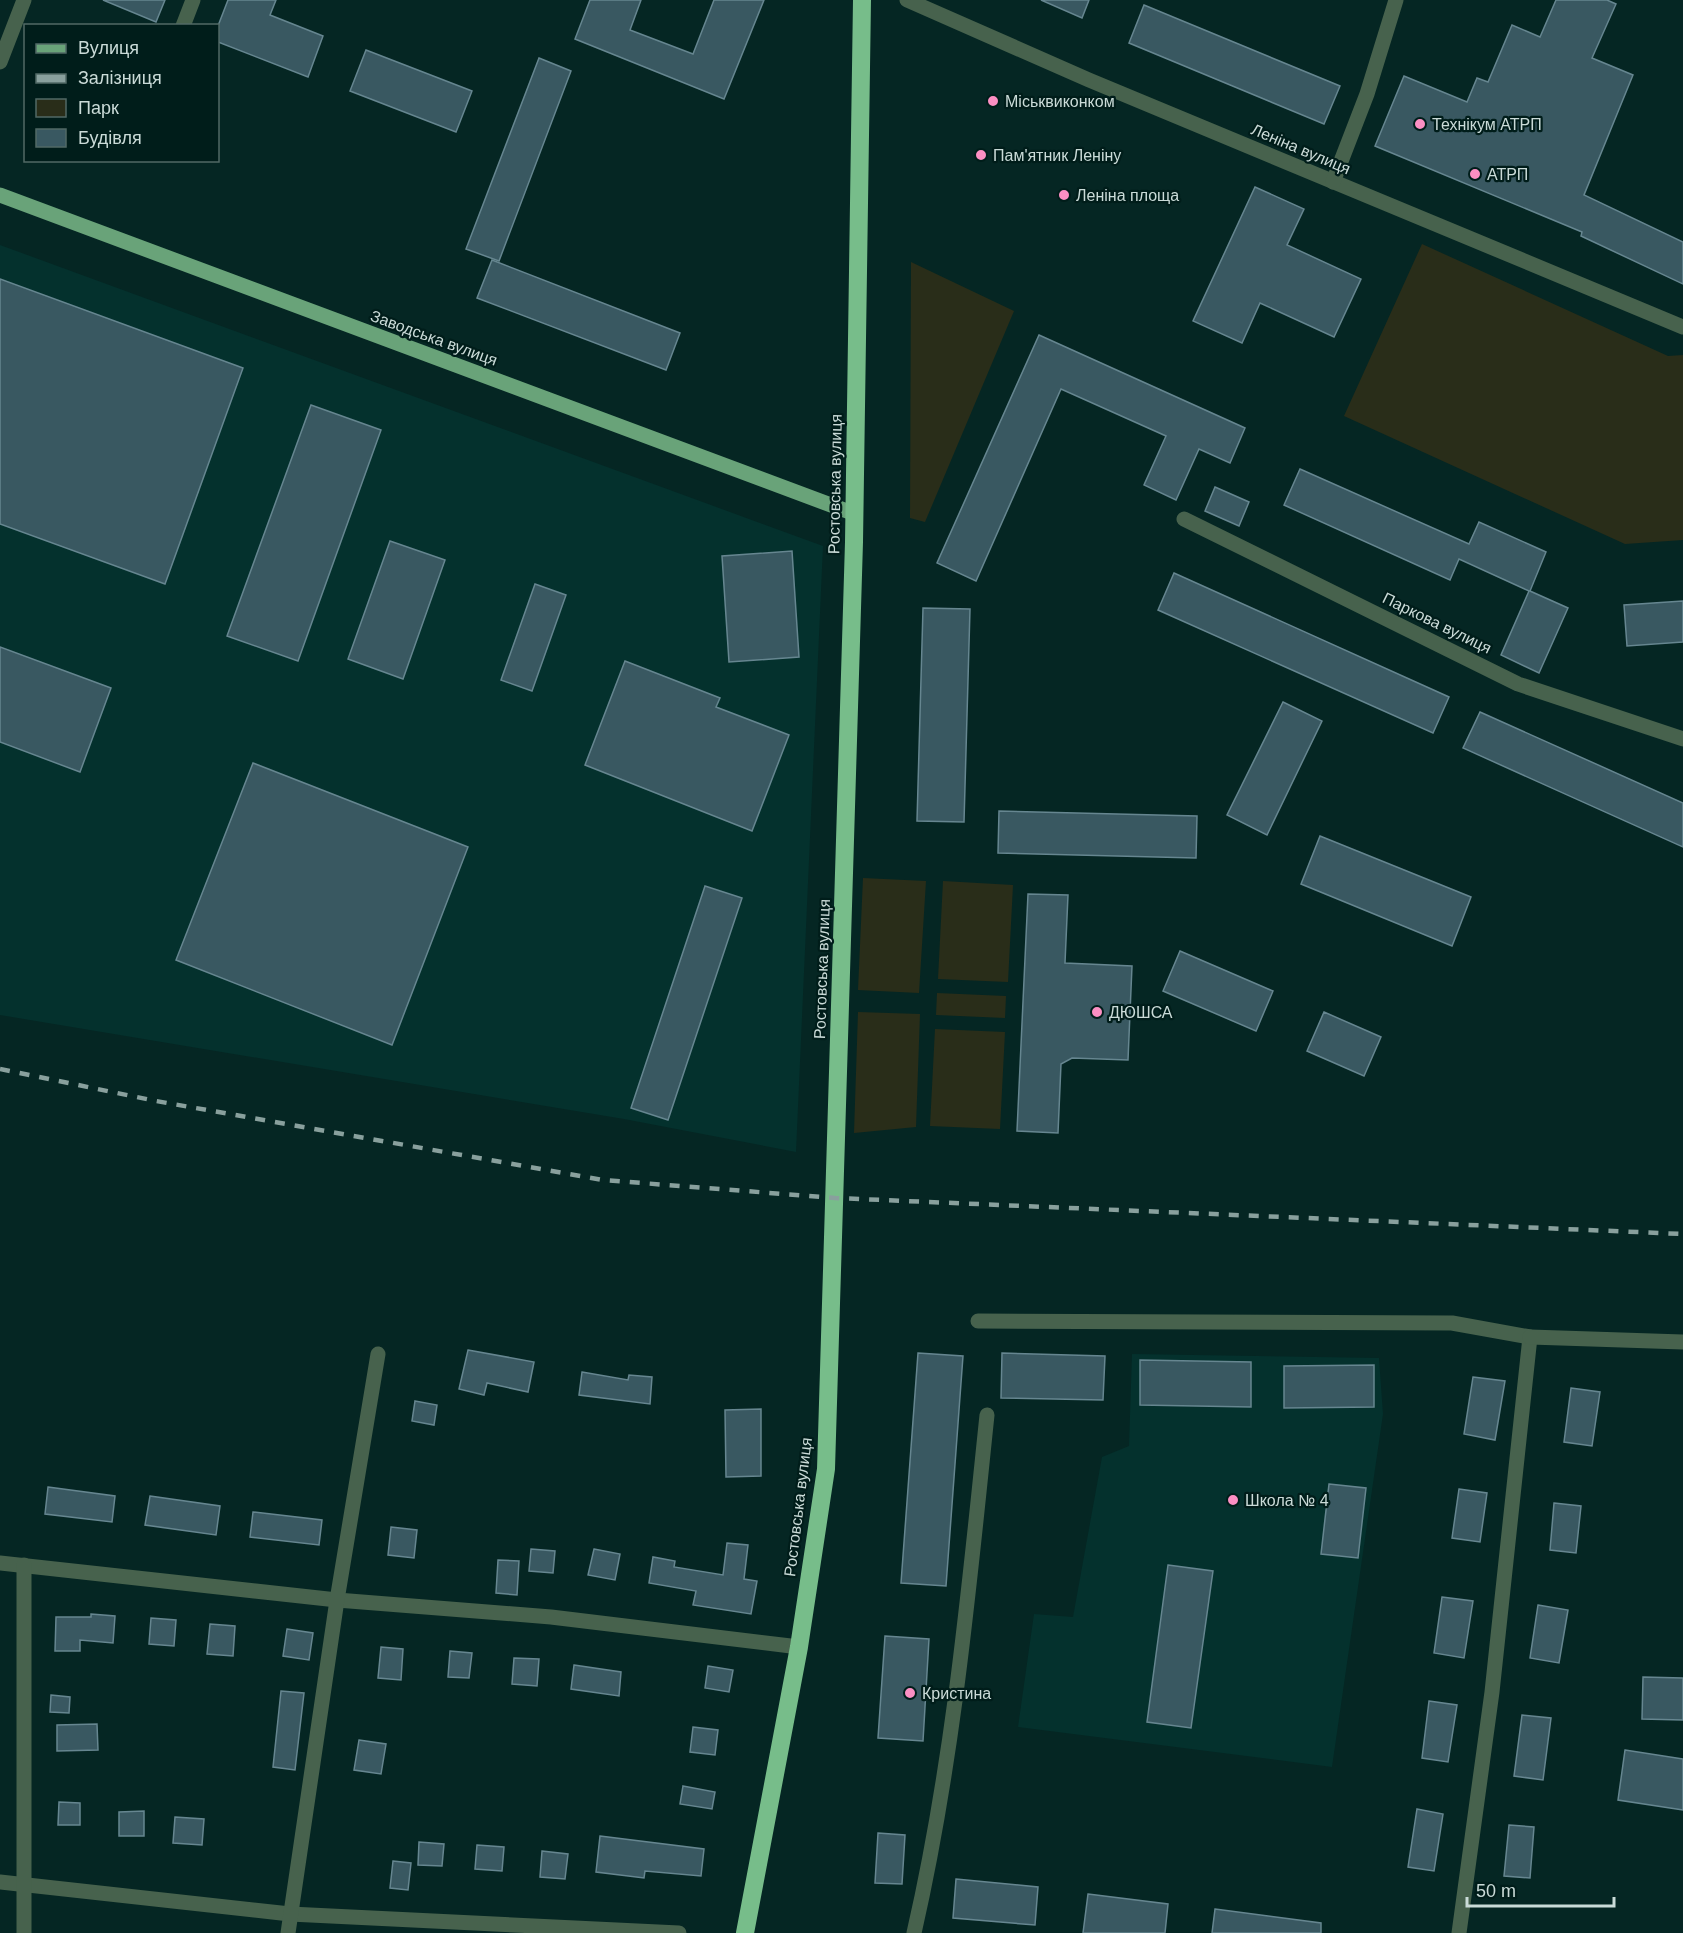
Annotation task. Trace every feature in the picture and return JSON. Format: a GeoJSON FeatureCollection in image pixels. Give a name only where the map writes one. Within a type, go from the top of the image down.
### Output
{"type":"FeatureCollection","features":[{"type":"Feature","properties":{"kind":"highway","name":"Ростовська вулиця"},"geometry":{"type":"LineString","coordinates":[[745,1933],[799,1647],[826,1469],[855,514],[862,0]]}},
{"type":"Feature","properties":{"kind":"main road","name":"Заводська вулиця"},"geometry":{"type":"LineString","coordinates":[[0,195],[855,514]]}},
{"type":"Feature","properties":{"kind":"street"},"geometry":{"type":"LineString","coordinates":[[0,62],[24,0]]}},
{"type":"Feature","properties":{"kind":"street"},"geometry":{"type":"LineString","coordinates":[[184,24],[193,0]]}},
{"type":"Feature","properties":{"kind":"street","name":"Леніна вулиця"},"geometry":{"type":"LineString","coordinates":[[907,0],[1089,80],[1683,327]]}},
{"type":"Feature","properties":{"kind":"street"},"geometry":{"type":"LineString","coordinates":[[1333,182],[1367,94],[1396,0]]}},
{"type":"Feature","properties":{"kind":"street","name":"Паркова вулиця"},"geometry":{"type":"LineString","coordinates":[[1184,519],[1518,684],[1683,739]]}},
{"type":"Feature","properties":{"kind":"street"},"geometry":{"type":"LineString","coordinates":[[978,1321],[1452,1323],[1530,1337],[1683,1342]]}},
{"type":"Feature","properties":{"kind":"street"},"geometry":{"type":"LineString","coordinates":[[1459,1933],[1492,1692],[1530,1337]]}},
{"type":"Feature","properties":{"kind":"street"},"geometry":{"type":"LineString","coordinates":[[288,1933],[337,1600],[378,1354]]}},
{"type":"Feature","properties":{"kind":"street"},"geometry":{"type":"LineString","coordinates":[[914,1933],[932,1856],[962,1640],[987,1415]]}},
{"type":"Feature","properties":{"kind":"street"},"geometry":{"type":"LineString","coordinates":[[0,1563],[337,1600],[551,1617],[799,1647]]}},
{"type":"Feature","properties":{"kind":"street"},"geometry":{"type":"LineString","coordinates":[[24,1565],[26,1884],[24,1933]]}},
{"type":"Feature","properties":{"kind":"street"},"geometry":{"type":"LineString","coordinates":[[0,1882],[290,1914],[679,1933]]}},
{"type":"Feature","properties":{"kind":"shaded area"},"geometry":{"type":"Polygon","coordinates":[[[0,245],[823,546],[796,1152],[624,1119],[0,1015],[0,245]]]}},
{"type":"Feature","properties":{"kind":"shaded area"},"geometry":{"type":"Polygon","coordinates":[[[1132,1354],[1379,1358],[1383,1414],[1332,1767],[1018,1727],[1034,1614],[1073,1617],[1102,1457],[1129,1446],[1132,1354]]]}},
{"type":"Feature","properties":{"kind":"green space"},"geometry":{"type":"Polygon","coordinates":[[[1422,244],[1668,356],[1683,355],[1683,540],[1625,544],[1344,416],[1422,244]]]}},
{"type":"Feature","properties":{"kind":"green space"},"geometry":{"type":"Polygon","coordinates":[[[911,262],[1014,311],[925,522],[910,518],[911,262]]]}},
{"type":"Feature","properties":{"kind":"green space"},"geometry":{"type":"Polygon","coordinates":[[[863,878],[926,881],[919,993],[858,990],[863,878]]]}},
{"type":"Feature","properties":{"kind":"green space"},"geometry":{"type":"Polygon","coordinates":[[[943,881],[1013,885],[1008,982],[938,979],[943,881]]]}},
{"type":"Feature","properties":{"kind":"green space"},"geometry":{"type":"Polygon","coordinates":[[[937,993],[1006,996],[1005,1018],[936,1015],[937,993]]]}},
{"type":"Feature","properties":{"kind":"green space"},"geometry":{"type":"Polygon","coordinates":[[[858,1012],[920,1014],[916,1127],[854,1133],[858,1012]]]}},
{"type":"Feature","properties":{"kind":"green space"},"geometry":{"type":"Polygon","coordinates":[[[935,1029],[1005,1032],[1000,1129],[930,1126],[935,1029]]]}},
{"type":"Feature","properties":{"kind":"building"},"geometry":{"type":"Polygon","coordinates":[[[103,0],[165,0],[156,22],[103,0]]]}},
{"type":"Feature","properties":{"kind":"building"},"geometry":{"type":"Polygon","coordinates":[[[228,0],[276,0],[270,15],[323,36],[308,77],[219,42],[219,24],[228,0]]]}},
{"type":"Feature","properties":{"kind":"building"},"geometry":{"type":"Polygon","coordinates":[[[590,0],[641,0],[630,30],[693,54],[714,0],[764,0],[724,99],[575,39],[590,0]]]}},
{"type":"Feature","properties":{"kind":"building"},"geometry":{"type":"Polygon","coordinates":[[[1041,0],[1089,0],[1082,18],[1041,0]]]}},
{"type":"Feature","properties":{"kind":"building","name":"Технікум АТРП"},"geometry":{"type":"Polygon","coordinates":[[[1556,0],[1607,0],[1616,4],[1592,58],[1633,75],[1584,195],[1683,242],[1683,284],[1581,236],[1582,232],[1375,146],[1404,76],[1467,102],[1477,78],[1488,82],[1512,25],[1540,37],[1556,0]]]}},
{"type":"Feature","properties":{"kind":"building"},"geometry":{"type":"Polygon","coordinates":[[[1144,5],[1340,86],[1324,124],[1129,43],[1144,5]]]}},
{"type":"Feature","properties":{"kind":"building"},"geometry":{"type":"Polygon","coordinates":[[[366,50],[472,91],[456,132],[350,91],[366,50]]]}},
{"type":"Feature","properties":{"kind":"building"},"geometry":{"type":"Polygon","coordinates":[[[539,58],[571,71],[499,261],[466,249],[539,58]]]}},
{"type":"Feature","properties":{"kind":"building"},"geometry":{"type":"Polygon","coordinates":[[[1255,187],[1304,209],[1287,245],[1361,279],[1334,337],[1260,303],[1242,343],[1193,321],[1255,187]]]}},
{"type":"Feature","properties":{"kind":"building"},"geometry":{"type":"Polygon","coordinates":[[[492,260],[680,333],[666,370],[477,298],[492,260]]]}},
{"type":"Feature","properties":{"kind":"building"},"geometry":{"type":"Polygon","coordinates":[[[0,279],[243,368],[165,584],[0,524],[0,279]]]}},
{"type":"Feature","properties":{"kind":"building"},"geometry":{"type":"Polygon","coordinates":[[[1039,335],[1245,428],[1230,463],[1199,449],[1176,500],[1144,485],[1166,436],[1061,389],[976,581],[937,563],[1039,335]]]}},
{"type":"Feature","properties":{"kind":"building"},"geometry":{"type":"Polygon","coordinates":[[[311,405],[381,430],[298,661],[227,636],[311,405]]]}},
{"type":"Feature","properties":{"kind":"building"},"geometry":{"type":"Polygon","coordinates":[[[1300,469],[1469,544],[1479,522],[1546,552],[1530,591],[1568,608],[1539,673],[1501,655],[1529,591],[1459,559],[1450,580],[1284,505],[1300,469]]]}},
{"type":"Feature","properties":{"kind":"building"},"geometry":{"type":"Polygon","coordinates":[[[1215,487],[1249,502],[1239,526],[1205,511],[1215,487]]]}},
{"type":"Feature","properties":{"kind":"building"},"geometry":{"type":"Polygon","coordinates":[[[390,541],[445,560],[403,679],[348,659],[390,541]]]}},
{"type":"Feature","properties":{"kind":"building"},"geometry":{"type":"Polygon","coordinates":[[[792,551],[799,657],[729,662],[722,556],[792,551]]]}},
{"type":"Feature","properties":{"kind":"building"},"geometry":{"type":"Polygon","coordinates":[[[1174,573],[1449,697],[1433,733],[1158,610],[1174,573]]]}},
{"type":"Feature","properties":{"kind":"building"},"geometry":{"type":"Polygon","coordinates":[[[535,584],[566,595],[532,691],[501,680],[535,584]]]}},
{"type":"Feature","properties":{"kind":"building"},"geometry":{"type":"Polygon","coordinates":[[[1683,601],[1683,642],[1627,646],[1624,605],[1683,601]]]}},
{"type":"Feature","properties":{"kind":"building"},"geometry":{"type":"Polygon","coordinates":[[[923,608],[970,609],[964,822],[917,821],[923,608]]]}},
{"type":"Feature","properties":{"kind":"building"},"geometry":{"type":"Polygon","coordinates":[[[0,647],[111,688],[80,772],[0,742],[0,647]]]}},
{"type":"Feature","properties":{"kind":"building"},"geometry":{"type":"Polygon","coordinates":[[[625,661],[720,698],[716,707],[789,735],[752,831],[585,765],[625,661]]]}},
{"type":"Feature","properties":{"kind":"building"},"geometry":{"type":"Polygon","coordinates":[[[1283,702],[1322,721],[1267,835],[1227,815],[1283,702]]]}},
{"type":"Feature","properties":{"kind":"building"},"geometry":{"type":"Polygon","coordinates":[[[1480,712],[1683,803],[1683,847],[1463,748],[1480,712]]]}},
{"type":"Feature","properties":{"kind":"building"},"geometry":{"type":"Polygon","coordinates":[[[253,763],[468,847],[392,1045],[176,960],[253,763]]]}},
{"type":"Feature","properties":{"kind":"building"},"geometry":{"type":"Polygon","coordinates":[[[999,811],[1197,816],[1196,858],[998,853],[999,811]]]}},
{"type":"Feature","properties":{"kind":"building"},"geometry":{"type":"Polygon","coordinates":[[[1320,836],[1471,897],[1452,946],[1301,884],[1320,836]]]}},
{"type":"Feature","properties":{"kind":"building"},"geometry":{"type":"Polygon","coordinates":[[[705,886],[742,898],[668,1120],[631,1108],[705,886]]]}},
{"type":"Feature","properties":{"kind":"building"},"geometry":{"type":"Polygon","coordinates":[[[1028,894],[1068,895],[1065,963],[1132,966],[1128,1060],[1072,1058],[1061,1064],[1058,1133],[1017,1131],[1028,894]]]}},
{"type":"Feature","properties":{"kind":"building"},"geometry":{"type":"Polygon","coordinates":[[[1180,951],[1273,991],[1256,1031],[1163,991],[1180,951]]]}},
{"type":"Feature","properties":{"kind":"building"},"geometry":{"type":"Polygon","coordinates":[[[1324,1012],[1381,1037],[1364,1076],[1307,1051],[1324,1012]]]}},
{"type":"Feature","properties":{"kind":"building"},"geometry":{"type":"Polygon","coordinates":[[[468,1350],[534,1362],[528,1392],[487,1383],[484,1395],[459,1389],[468,1350]]]}},
{"type":"Feature","properties":{"kind":"building"},"geometry":{"type":"Polygon","coordinates":[[[918,1353],[963,1356],[946,1586],[901,1583],[918,1353]]]}},
{"type":"Feature","properties":{"kind":"building"},"geometry":{"type":"Polygon","coordinates":[[[1002,1353],[1105,1356],[1103,1400],[1001,1398],[1002,1353]]]}},
{"type":"Feature","properties":{"kind":"building"},"geometry":{"type":"Polygon","coordinates":[[[1140,1360],[1251,1362],[1251,1407],[1140,1405],[1140,1360]]]}},
{"type":"Feature","properties":{"kind":"building"},"geometry":{"type":"Polygon","coordinates":[[[1374,1365],[1374,1407],[1284,1408],[1284,1366],[1374,1365]]]}},
{"type":"Feature","properties":{"kind":"building"},"geometry":{"type":"Polygon","coordinates":[[[582,1372],[628,1380],[629,1375],[652,1377],[650,1404],[579,1395],[582,1372]]]}},
{"type":"Feature","properties":{"kind":"building"},"geometry":{"type":"Polygon","coordinates":[[[1473,1377],[1505,1381],[1495,1440],[1464,1434],[1473,1377]]]}},
{"type":"Feature","properties":{"kind":"building"},"geometry":{"type":"Polygon","coordinates":[[[1571,1388],[1600,1392],[1592,1446],[1564,1442],[1571,1388]]]}},
{"type":"Feature","properties":{"kind":"building"},"geometry":{"type":"Polygon","coordinates":[[[415,1401],[437,1405],[434,1425],[412,1421],[415,1401]]]}},
{"type":"Feature","properties":{"kind":"building"},"geometry":{"type":"Polygon","coordinates":[[[761,1409],[761,1476],[726,1477],[725,1410],[761,1409]]]}},
{"type":"Feature","properties":{"kind":"building"},"geometry":{"type":"Polygon","coordinates":[[[1329,1484],[1366,1488],[1358,1558],[1321,1554],[1329,1484]]]}},
{"type":"Feature","properties":{"kind":"building"},"geometry":{"type":"Polygon","coordinates":[[[48,1487],[115,1496],[112,1522],[45,1514],[48,1487]]]}},
{"type":"Feature","properties":{"kind":"building"},"geometry":{"type":"Polygon","coordinates":[[[1459,1489],[1487,1493],[1480,1542],[1452,1538],[1459,1489]]]}},
{"type":"Feature","properties":{"kind":"building"},"geometry":{"type":"Polygon","coordinates":[[[150,1496],[220,1506],[216,1535],[145,1525],[150,1496]]]}},
{"type":"Feature","properties":{"kind":"building"},"geometry":{"type":"Polygon","coordinates":[[[1554,1503],[1581,1506],[1576,1553],[1550,1550],[1554,1503]]]}},
{"type":"Feature","properties":{"kind":"building"},"geometry":{"type":"Polygon","coordinates":[[[253,1512],[322,1520],[319,1545],[250,1537],[253,1512]]]}},
{"type":"Feature","properties":{"kind":"building"},"geometry":{"type":"Polygon","coordinates":[[[391,1527],[417,1530],[414,1558],[388,1555],[391,1527]]]}},
{"type":"Feature","properties":{"kind":"building"},"geometry":{"type":"Polygon","coordinates":[[[727,1543],[748,1545],[744,1579],[757,1581],[751,1614],[693,1605],[696,1591],[649,1583],[653,1557],[675,1561],[674,1567],[723,1575],[727,1543]]]}},
{"type":"Feature","properties":{"kind":"building"},"geometry":{"type":"Polygon","coordinates":[[[531,1549],[555,1551],[553,1573],[529,1571],[531,1549]]]}},
{"type":"Feature","properties":{"kind":"building"},"geometry":{"type":"Polygon","coordinates":[[[594,1549],[620,1554],[615,1580],[588,1575],[594,1549]]]}},
{"type":"Feature","properties":{"kind":"building"},"geometry":{"type":"Polygon","coordinates":[[[498,1560],[519,1561],[517,1595],[496,1593],[498,1560]]]}},
{"type":"Feature","properties":{"kind":"building"},"geometry":{"type":"Polygon","coordinates":[[[1168,1565],[1213,1571],[1191,1728],[1147,1722],[1168,1565]]]}},
{"type":"Feature","properties":{"kind":"building"},"geometry":{"type":"Polygon","coordinates":[[[1442,1597],[1473,1601],[1464,1658],[1434,1653],[1442,1597]]]}},
{"type":"Feature","properties":{"kind":"building"},"geometry":{"type":"Polygon","coordinates":[[[1538,1605],[1568,1610],[1559,1663],[1530,1658],[1538,1605]]]}},
{"type":"Feature","properties":{"kind":"building"},"geometry":{"type":"Polygon","coordinates":[[[91,1614],[115,1616],[113,1643],[80,1640],[80,1651],[55,1651],[56,1617],[91,1617],[91,1614]]]}},
{"type":"Feature","properties":{"kind":"building"},"geometry":{"type":"Polygon","coordinates":[[[151,1618],[176,1620],[174,1646],[149,1644],[151,1618]]]}},
{"type":"Feature","properties":{"kind":"building"},"geometry":{"type":"Polygon","coordinates":[[[210,1624],[235,1626],[233,1656],[207,1654],[210,1624]]]}},
{"type":"Feature","properties":{"kind":"building"},"geometry":{"type":"Polygon","coordinates":[[[287,1629],[313,1633],[309,1660],[283,1656],[287,1629]]]}},
{"type":"Feature","properties":{"kind":"building"},"geometry":{"type":"Polygon","coordinates":[[[885,1636],[929,1639],[923,1741],[878,1738],[885,1636]]]}},
{"type":"Feature","properties":{"kind":"building"},"geometry":{"type":"Polygon","coordinates":[[[381,1647],[403,1649],[401,1680],[378,1678],[381,1647]]]}},
{"type":"Feature","properties":{"kind":"building"},"geometry":{"type":"Polygon","coordinates":[[[450,1651],[472,1653],[469,1678],[448,1677],[450,1651]]]}},
{"type":"Feature","properties":{"kind":"building"},"geometry":{"type":"Polygon","coordinates":[[[514,1658],[539,1659],[537,1686],[512,1684],[514,1658]]]}},
{"type":"Feature","properties":{"kind":"building"},"geometry":{"type":"Polygon","coordinates":[[[574,1665],[621,1672],[619,1696],[571,1689],[574,1665]]]}},
{"type":"Feature","properties":{"kind":"building"},"geometry":{"type":"Polygon","coordinates":[[[708,1666],[733,1670],[729,1692],[705,1688],[708,1666]]]}},
{"type":"Feature","properties":{"kind":"building"},"geometry":{"type":"Polygon","coordinates":[[[1643,1677],[1683,1678],[1683,1720],[1642,1719],[1643,1677]]]}},
{"type":"Feature","properties":{"kind":"building"},"geometry":{"type":"Polygon","coordinates":[[[281,1691],[304,1693],[295,1770],[273,1767],[281,1691]]]}},
{"type":"Feature","properties":{"kind":"building"},"geometry":{"type":"Polygon","coordinates":[[[51,1695],[70,1697],[69,1713],[50,1712],[51,1695]]]}},
{"type":"Feature","properties":{"kind":"building"},"geometry":{"type":"Polygon","coordinates":[[[1429,1701],[1457,1705],[1448,1762],[1422,1758],[1429,1701]]]}},
{"type":"Feature","properties":{"kind":"building"},"geometry":{"type":"Polygon","coordinates":[[[1522,1715],[1551,1718],[1543,1780],[1514,1776],[1522,1715]]]}},
{"type":"Feature","properties":{"kind":"building"},"geometry":{"type":"Polygon","coordinates":[[[97,1724],[98,1750],[57,1751],[57,1725],[97,1724]]]}},
{"type":"Feature","properties":{"kind":"building"},"geometry":{"type":"Polygon","coordinates":[[[693,1727],[718,1730],[715,1755],[690,1752],[693,1727]]]}},
{"type":"Feature","properties":{"kind":"building"},"geometry":{"type":"Polygon","coordinates":[[[359,1740],[386,1744],[381,1774],[354,1770],[359,1740]]]}},
{"type":"Feature","properties":{"kind":"building"},"geometry":{"type":"Polygon","coordinates":[[[1625,1750],[1683,1759],[1683,1810],[1618,1800],[1625,1750]]]}},
{"type":"Feature","properties":{"kind":"building"},"geometry":{"type":"Polygon","coordinates":[[[683,1786],[715,1792],[712,1809],[680,1804],[683,1786]]]}},
{"type":"Feature","properties":{"kind":"building"},"geometry":{"type":"Polygon","coordinates":[[[59,1802],[80,1803],[80,1825],[58,1825],[59,1802]]]}},
{"type":"Feature","properties":{"kind":"building"},"geometry":{"type":"Polygon","coordinates":[[[1417,1809],[1443,1814],[1434,1871],[1408,1867],[1417,1809]]]}},
{"type":"Feature","properties":{"kind":"building"},"geometry":{"type":"Polygon","coordinates":[[[144,1811],[144,1836],[119,1836],[119,1812],[144,1811]]]}},
{"type":"Feature","properties":{"kind":"building"},"geometry":{"type":"Polygon","coordinates":[[[175,1817],[204,1819],[202,1845],[173,1843],[175,1817]]]}},
{"type":"Feature","properties":{"kind":"building"},"geometry":{"type":"Polygon","coordinates":[[[1509,1825],[1534,1827],[1530,1878],[1504,1876],[1509,1825]]]}},
{"type":"Feature","properties":{"kind":"building"},"geometry":{"type":"Polygon","coordinates":[[[878,1833],[905,1835],[902,1884],[875,1883],[878,1833]]]}},
{"type":"Feature","properties":{"kind":"building"},"geometry":{"type":"Polygon","coordinates":[[[600,1836],[704,1849],[701,1876],[645,1871],[644,1878],[596,1872],[600,1836]]]}},
{"type":"Feature","properties":{"kind":"building"},"geometry":{"type":"Polygon","coordinates":[[[419,1842],[444,1844],[442,1866],[418,1865],[419,1842]]]}},
{"type":"Feature","properties":{"kind":"building"},"geometry":{"type":"Polygon","coordinates":[[[477,1845],[504,1847],[502,1871],[475,1869],[477,1845]]]}},
{"type":"Feature","properties":{"kind":"building"},"geometry":{"type":"Polygon","coordinates":[[[542,1851],[568,1854],[565,1879],[540,1877],[542,1851]]]}},
{"type":"Feature","properties":{"kind":"building"},"geometry":{"type":"Polygon","coordinates":[[[393,1861],[411,1863],[408,1890],[390,1888],[393,1861]]]}},
{"type":"Feature","properties":{"kind":"building"},"geometry":{"type":"Polygon","coordinates":[[[956,1879],[1038,1887],[1035,1925],[953,1918],[956,1879]]]}},
{"type":"Feature","properties":{"kind":"building"},"geometry":{"type":"Polygon","coordinates":[[[1088,1894],[1168,1904],[1165,1933],[1083,1933],[1088,1894]]]}},
{"type":"Feature","properties":{"kind":"building"},"geometry":{"type":"Polygon","coordinates":[[[1215,1909],[1321,1923],[1321,1933],[1212,1933],[1215,1909]]]}},
{"type":"Feature","properties":{"kind":"railway"},"geometry":{"type":"LineString","coordinates":[[0,1069],[156,1101],[603,1180],[835,1198],[1683,1234]]}},
{"type":"Feature","properties":{"kind":"place","name":"Міськвиконком"},"geometry":{"type":"Point","coordinates":[993,101]}},
{"type":"Feature","properties":{"kind":"place","name":"Технікум АТРП"},"geometry":{"type":"Point","coordinates":[1420,124]}},
{"type":"Feature","properties":{"kind":"place","name":"Пам'ятник Леніну"},"geometry":{"type":"Point","coordinates":[981,155]}},
{"type":"Feature","properties":{"kind":"place","name":"АТРП"},"geometry":{"type":"Point","coordinates":[1475,174]}},
{"type":"Feature","properties":{"kind":"place","name":"Леніна площа"},"geometry":{"type":"Point","coordinates":[1064,195]}},
{"type":"Feature","properties":{"kind":"place","name":"ДЮШСА"},"geometry":{"type":"Point","coordinates":[1097,1012]}},
{"type":"Feature","properties":{"kind":"place","name":"Школа № 4"},"geometry":{"type":"Point","coordinates":[1233,1500]}},
{"type":"Feature","properties":{"kind":"place","name":"Кристина"},"geometry":{"type":"Point","coordinates":[910,1693]}}]}
